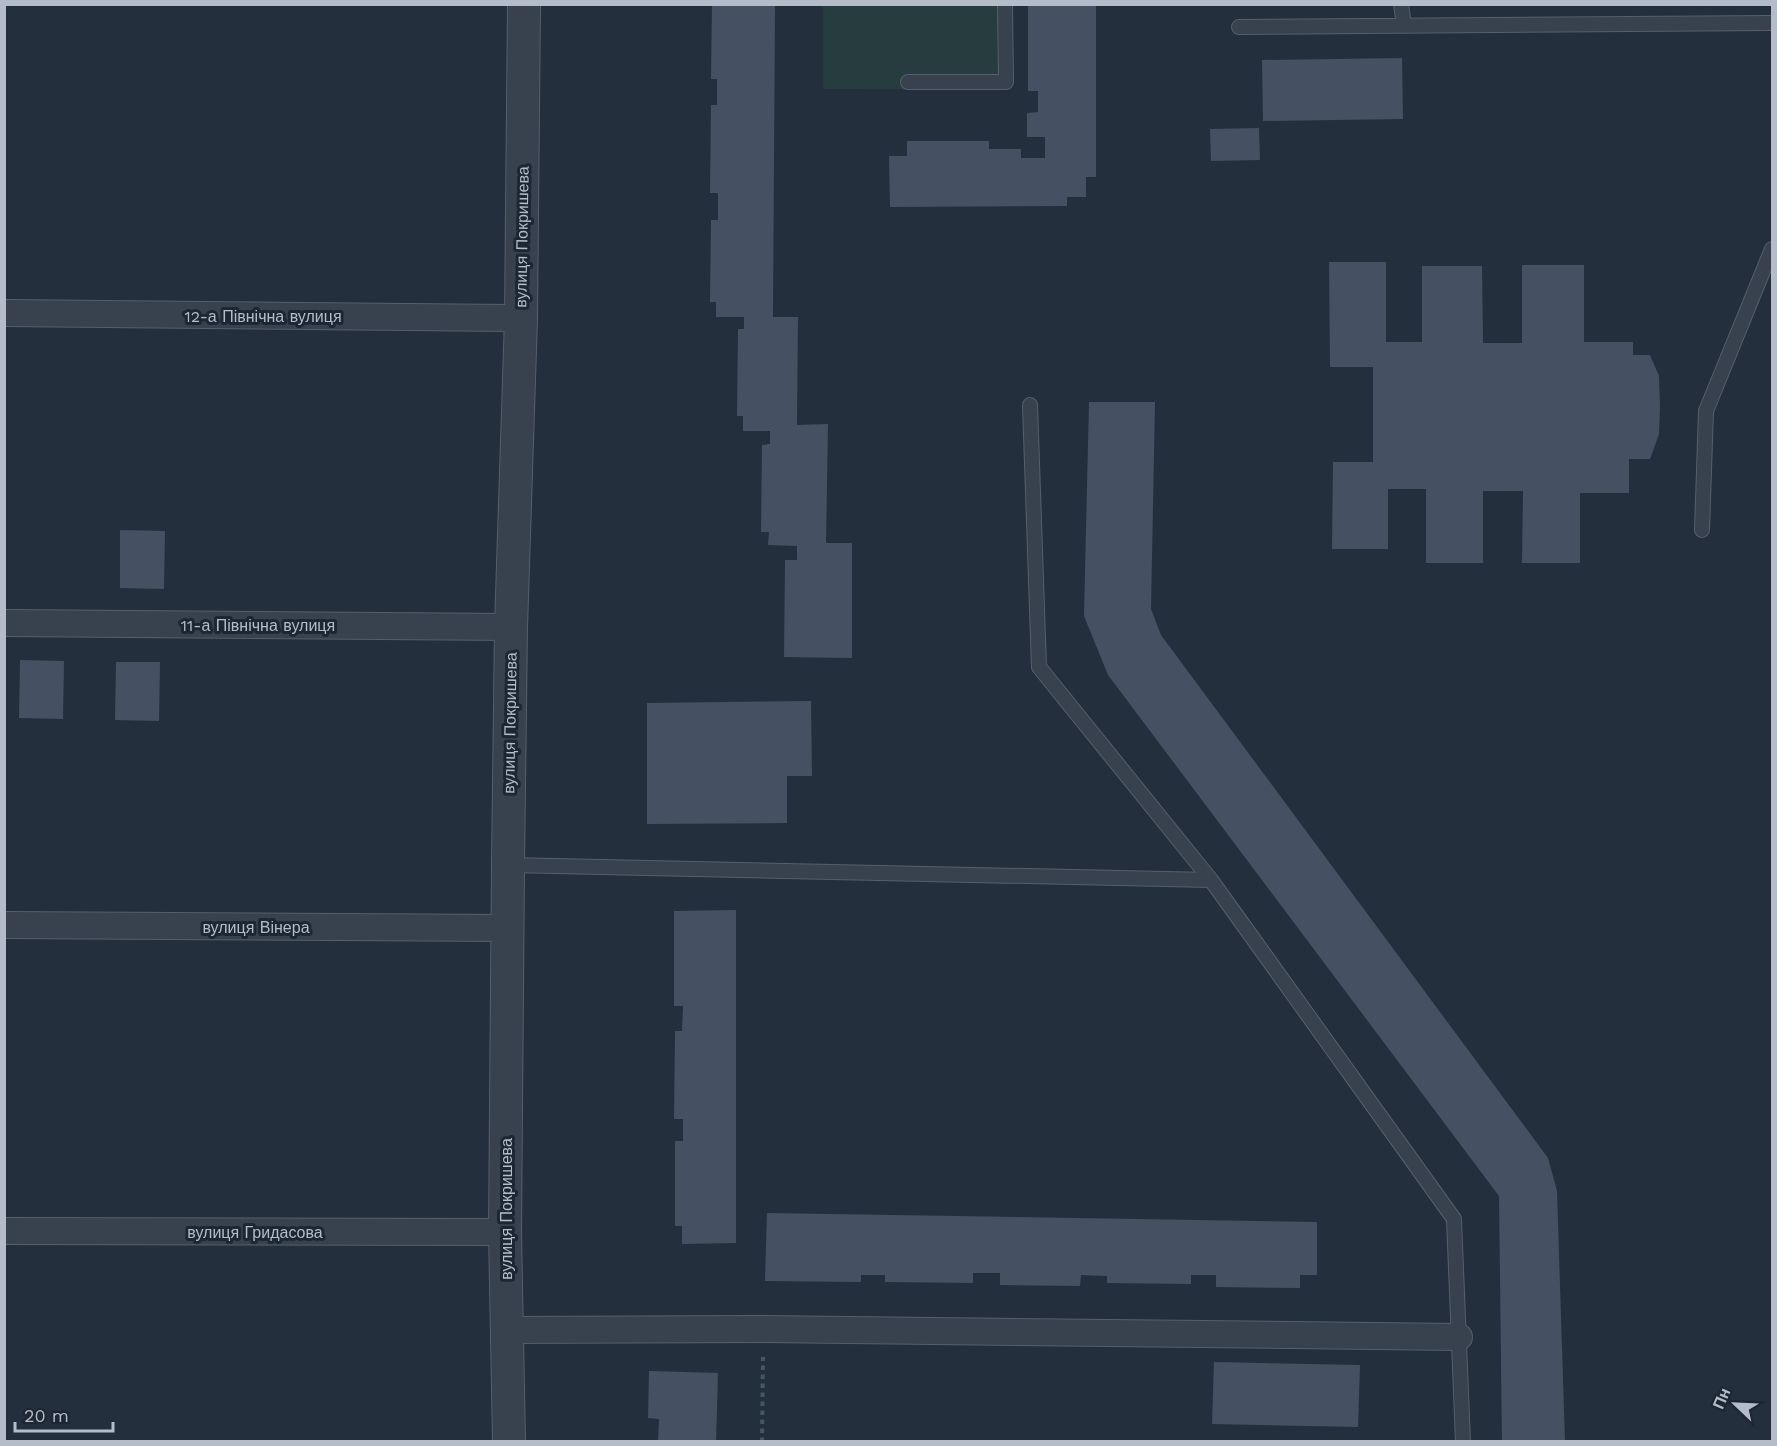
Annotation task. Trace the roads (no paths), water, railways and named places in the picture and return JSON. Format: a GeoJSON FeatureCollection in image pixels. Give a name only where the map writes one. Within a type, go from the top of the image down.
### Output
{"type":"FeatureCollection","features":[{"type":"Feature","properties":{"kind":"street","name":"вулиця Покришева"},"geometry":{"type":"LineString","coordinates":[[509,1442],[505,1232],[507,928],[511,627],[521,318],[525,4]]}},
{"type":"Feature","properties":{"kind":"street","name":"12-а Північна вулиця"},"geometry":{"type":"LineString","coordinates":[[4,314],[521,318]]}},
{"type":"Feature","properties":{"kind":"street","name":"11-а Північна вулиця"},"geometry":{"type":"LineString","coordinates":[[4,623],[511,627]]}},
{"type":"Feature","properties":{"kind":"street","name":"вулиця Вінера"},"geometry":{"type":"LineString","coordinates":[[4,925],[507,928]]}},
{"type":"Feature","properties":{"kind":"street","name":"вулиця Гридасова"},"geometry":{"type":"LineString","coordinates":[[4,1231],[505,1232]]}},
{"type":"Feature","properties":{"kind":"street"},"geometry":{"type":"LineString","coordinates":[[507,1330],[763,1329],[1460,1336]]}},
{"type":"Feature","properties":{"kind":"lane"},"geometry":{"type":"LineString","coordinates":[[908,82],[1006,82],[1005,4]]}},
{"type":"Feature","properties":{"kind":"lane"},"geometry":{"type":"LineString","coordinates":[[1401,4],[1404,26]]}},
{"type":"Feature","properties":{"kind":"lane"},"geometry":{"type":"LineString","coordinates":[[1239,27],[1773,23]]}},
{"type":"Feature","properties":{"kind":"lane"},"geometry":{"type":"LineString","coordinates":[[1702,530],[1706,411],[1773,249]]}},
{"type":"Feature","properties":{"kind":"lane"},"geometry":{"type":"LineString","coordinates":[[1030,405],[1039,667],[1211,880],[1454,1219],[1463,1442]]}},
{"type":"Feature","properties":{"kind":"lane"},"geometry":{"type":"LineString","coordinates":[[508,865],[1211,880]]}}]}
